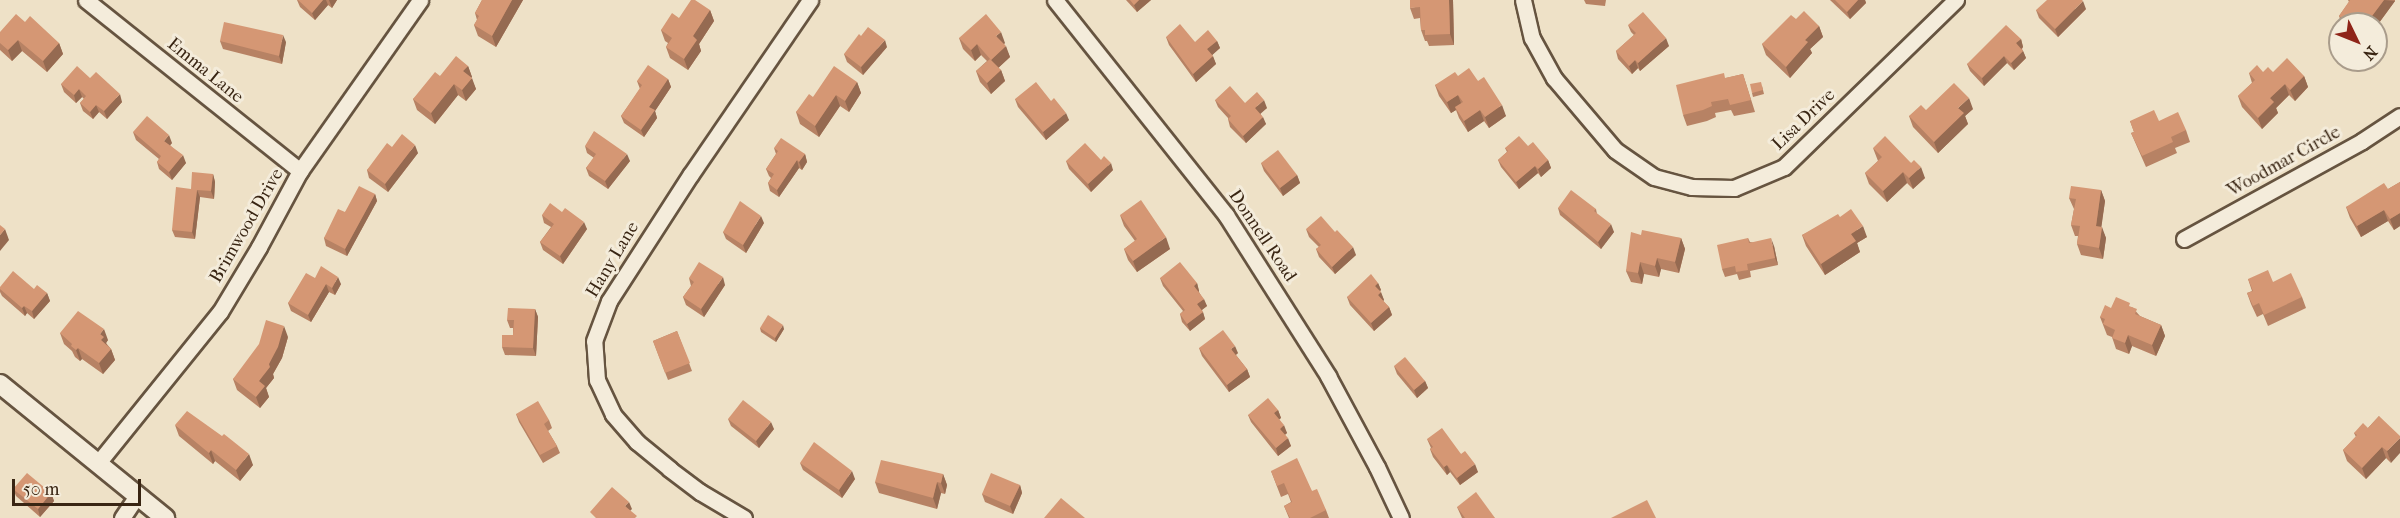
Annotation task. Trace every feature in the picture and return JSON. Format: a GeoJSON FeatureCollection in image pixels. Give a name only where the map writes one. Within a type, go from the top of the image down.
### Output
{"type":"FeatureCollection","features":[{"type":"Feature","properties":{"kind":"street","name":"Emma Lane"},"geometry":{"type":"LineString","coordinates":[[86,0],[300,171]]}},
{"type":"Feature","properties":{"kind":"street","name":"Brimwood Drive"},"geometry":{"type":"LineString","coordinates":[[98,463],[220,312],[259,247],[300,171],[420,0]]}},
{"type":"Feature","properties":{"kind":"street","name":"Hany Lane"},"geometry":{"type":"LineString","coordinates":[[744,518],[700,492],[670,469],[637,442],[613,414],[597,380],[594,341],[609,301],[627,271],[810,0]]}},
{"type":"Feature","properties":{"kind":"street","name":"Donnell Road"},"geometry":{"type":"LineString","coordinates":[[1055,0],[1226,215],[1328,376],[1377,467],[1401,518]]}},
{"type":"Feature","properties":{"kind":"street","name":"Lisa Drive"},"geometry":{"type":"LineString","coordinates":[[1523,0],[1532,38],[1554,78],[1615,150],[1654,177],[1692,187],[1734,188],[1784,166],[1956,0]]}},
{"type":"Feature","properties":{"kind":"street","name":"Woodmar Circle"},"geometry":{"type":"LineString","coordinates":[[2184,240],[2362,141],[2400,116]]}},
{"type":"Feature","properties":{"kind":"street"},"geometry":{"type":"LineString","coordinates":[[0,384],[165,518]]}},
{"type":"Feature","properties":{"kind":"street"},"geometry":{"type":"LineString","coordinates":[[122,518],[137,496]]}},
{"type":"Feature","properties":{"kind":"building"},"geometry":{"type":"Polygon","coordinates":[[[298,0],[323,0],[312,13],[298,0]]]}},
{"type":"Feature","properties":{"kind":"building"},"geometry":{"type":"Polygon","coordinates":[[[482,0],[512,0],[492,36],[474,25],[479,16],[475,13],[482,0]]]}},
{"type":"Feature","properties":{"kind":"building"},"geometry":{"type":"Polygon","coordinates":[[[691,0],[695,0],[710,10],[693,36],[697,40],[684,59],[666,47],[672,38],[661,30],[672,13],[679,18],[691,0]]]}},
{"type":"Feature","properties":{"kind":"building"},"geometry":{"type":"Polygon","coordinates":[[[1410,0],[1449,0],[1450,34],[1425,35],[1425,30],[1421,30],[1420,7],[1410,8],[1410,0]]]}},
{"type":"Feature","properties":{"kind":"building"},"geometry":{"type":"Polygon","coordinates":[[[1835,0],[1858,0],[1847,12],[1835,0]]]}},
{"type":"Feature","properties":{"kind":"building"},"geometry":{"type":"Polygon","coordinates":[[[2047,0],[2083,1],[2055,29],[2036,10],[2047,0]]]}},
{"type":"Feature","properties":{"kind":"building"},"geometry":{"type":"Polygon","coordinates":[[[2350,0],[2384,0],[2375,12],[2342,12],[2350,0]]]}},
{"type":"Feature","properties":{"kind":"building"},"geometry":{"type":"Polygon","coordinates":[[[1804,11],[1819,26],[1805,40],[1808,42],[1786,67],[1762,44],[1791,15],[1796,19],[1804,11]]]}},
{"type":"Feature","properties":{"kind":"building"},"geometry":{"type":"Polygon","coordinates":[[[1643,12],[1666,38],[1638,63],[1635,60],[1629,66],[1616,51],[1636,33],[1628,25],[1643,12]]]}},
{"type":"Feature","properties":{"kind":"building"},"geometry":{"type":"Polygon","coordinates":[[[16,14],[25,22],[30,16],[59,43],[43,61],[18,40],[8,50],[0,43],[0,32],[16,14]]]}},
{"type":"Feature","properties":{"kind":"building"},"geometry":{"type":"Polygon","coordinates":[[[986,14],[1001,32],[996,36],[1006,46],[991,60],[977,44],[971,50],[959,38],[986,14]]]}},
{"type":"Feature","properties":{"kind":"building"},"geometry":{"type":"Polygon","coordinates":[[[224,22],[283,35],[279,56],[220,41],[224,22]]]}},
{"type":"Feature","properties":{"kind":"building"},"geometry":{"type":"Polygon","coordinates":[[[1180,24],[1195,42],[1208,30],[1217,41],[1207,49],[1213,56],[1193,74],[1166,37],[1180,24]]]}},
{"type":"Feature","properties":{"kind":"building"},"geometry":{"type":"Polygon","coordinates":[[[2006,25],[2021,39],[2016,43],[2023,51],[2011,63],[2004,56],[1982,78],[1967,64],[2006,25]]]}},
{"type":"Feature","properties":{"kind":"building"},"geometry":{"type":"Polygon","coordinates":[[[868,27],[885,40],[861,67],[844,54],[859,34],[861,36],[868,27]]]}},
{"type":"Feature","properties":{"kind":"building"},"geometry":{"type":"Polygon","coordinates":[[[456,56],[468,66],[463,71],[472,78],[462,90],[454,84],[431,113],[413,99],[435,72],[440,76],[456,56]]]}},
{"type":"Feature","properties":{"kind":"building"},"geometry":{"type":"Polygon","coordinates":[[[2287,58],[2304,76],[2290,90],[2285,84],[2270,98],[2274,102],[2258,118],[2238,96],[2255,80],[2249,73],[2257,65],[2263,72],[2268,67],[2273,72],[2287,58]]]}},
{"type":"Feature","properties":{"kind":"building"},"geometry":{"type":"Polygon","coordinates":[[[990,59],[1001,70],[987,83],[976,71],[990,59]]]}},
{"type":"Feature","properties":{"kind":"building"},"geometry":{"type":"Polygon","coordinates":[[[648,65],[668,79],[649,107],[655,110],[641,130],[621,116],[642,85],[637,81],[648,65]]]}},
{"type":"Feature","properties":{"kind":"building"},"geometry":{"type":"Polygon","coordinates":[[[77,66],[90,78],[96,72],[120,94],[104,111],[96,105],[90,112],[80,103],[86,96],[79,89],[74,95],[61,84],[77,66]]]}},
{"type":"Feature","properties":{"kind":"building"},"geometry":{"type":"Polygon","coordinates":[[[834,66],[857,82],[845,101],[836,95],[815,126],[796,112],[809,94],[813,97],[834,66]]]}},
{"type":"Feature","properties":{"kind":"building"},"geometry":{"type":"Polygon","coordinates":[[[1469,68],[1478,81],[1484,77],[1502,105],[1485,117],[1480,110],[1464,121],[1455,107],[1463,102],[1458,95],[1447,102],[1435,85],[1455,72],[1458,76],[1469,68]]]}},
{"type":"Feature","properties":{"kind":"building"},"geometry":{"type":"Polygon","coordinates":[[[1724,73],[1725,78],[1743,74],[1751,100],[1730,105],[1728,99],[1711,102],[1712,106],[1683,115],[1676,85],[1724,73]]]}},
{"type":"Feature","properties":{"kind":"building"},"geometry":{"type":"Polygon","coordinates":[[[1036,82],[1051,101],[1054,98],[1066,113],[1043,132],[1015,99],[1036,82]]]}},
{"type":"Feature","properties":{"kind":"building"},"geometry":{"type":"Polygon","coordinates":[[[1761,82],[1763,90],[1752,93],[1750,84],[1761,82]]]}},
{"type":"Feature","properties":{"kind":"building"},"geometry":{"type":"Polygon","coordinates":[[[1954,83],[1969,98],[1958,108],[1964,113],[1934,142],[1909,116],[1921,105],[1926,110],[1954,83]]]}},
{"type":"Feature","properties":{"kind":"building"},"geometry":{"type":"Polygon","coordinates":[[[1230,86],[1245,103],[1257,92],[1264,100],[1255,108],[1263,117],[1243,136],[1228,119],[1231,116],[1215,100],[1230,86]]]}},
{"type":"Feature","properties":{"kind":"building"},"geometry":{"type":"Polygon","coordinates":[[[2154,110],[2159,121],[2178,112],[2186,130],[2171,137],[2173,142],[2142,156],[2131,133],[2134,132],[2130,121],[2154,110]]]}},
{"type":"Feature","properties":{"kind":"building"},"geometry":{"type":"Polygon","coordinates":[[[147,116],[169,135],[164,141],[183,155],[169,172],[157,162],[161,156],[133,132],[147,116]]]}},
{"type":"Feature","properties":{"kind":"building"},"geometry":{"type":"Polygon","coordinates":[[[594,131],[627,154],[605,181],[586,168],[596,154],[585,146],[594,131]]]}},
{"type":"Feature","properties":{"kind":"building"},"geometry":{"type":"Polygon","coordinates":[[[402,134],[415,145],[385,184],[367,170],[387,143],[392,147],[402,134]]]}},
{"type":"Feature","properties":{"kind":"building"},"geometry":{"type":"Polygon","coordinates":[[[1519,136],[1528,146],[1533,142],[1548,160],[1538,169],[1535,166],[1516,182],[1498,160],[1508,151],[1505,148],[1519,136]]]}},
{"type":"Feature","properties":{"kind":"building"},"geometry":{"type":"Polygon","coordinates":[[[1885,136],[1911,163],[1914,160],[1921,167],[1909,178],[1903,172],[1883,191],[1865,173],[1882,157],[1873,148],[1885,136]]]}},
{"type":"Feature","properties":{"kind":"building"},"geometry":{"type":"Polygon","coordinates":[[[781,138],[805,154],[799,162],[797,160],[777,190],[768,183],[774,174],[766,169],[778,151],[774,148],[781,138]]]}},
{"type":"Feature","properties":{"kind":"building"},"geometry":{"type":"Polygon","coordinates":[[[1085,143],[1101,160],[1104,156],[1111,163],[1088,184],[1066,161],[1085,143]]]}},
{"type":"Feature","properties":{"kind":"building"},"geometry":{"type":"Polygon","coordinates":[[[1278,150],[1297,175],[1280,188],[1261,163],[1278,150]]]}},
{"type":"Feature","properties":{"kind":"building"},"geometry":{"type":"Polygon","coordinates":[[[192,172],[213,174],[211,191],[197,190],[192,232],[172,230],[176,187],[191,189],[192,172]]]}},
{"type":"Feature","properties":{"kind":"building"},"geometry":{"type":"Polygon","coordinates":[[[2400,182],[2400,213],[2390,219],[2384,210],[2357,226],[2346,207],[2384,183],[2388,189],[2400,182]]]}},
{"type":"Feature","properties":{"kind":"building"},"geometry":{"type":"Polygon","coordinates":[[[359,186],[375,194],[345,249],[324,238],[338,209],[345,212],[359,186]]]}},
{"type":"Feature","properties":{"kind":"building"},"geometry":{"type":"Polygon","coordinates":[[[2071,186],[2101,190],[2096,226],[2102,227],[2099,248],[2077,244],[2080,226],[2071,225],[2076,199],[2069,198],[2071,186]]]}},
{"type":"Feature","properties":{"kind":"building"},"geometry":{"type":"Polygon","coordinates":[[[1571,190],[1611,224],[1598,242],[1558,208],[1571,190]]]}},
{"type":"Feature","properties":{"kind":"building"},"geometry":{"type":"Polygon","coordinates":[[[1141,200],[1166,237],[1133,261],[1124,249],[1137,239],[1120,215],[1141,200]]]}},
{"type":"Feature","properties":{"kind":"building"},"geometry":{"type":"Polygon","coordinates":[[[740,201],[761,216],[743,245],[723,232],[740,201]]]}},
{"type":"Feature","properties":{"kind":"building"},"geometry":{"type":"Polygon","coordinates":[[[550,203],[562,212],[565,208],[584,222],[560,256],[540,242],[554,224],[542,215],[550,203]]]}},
{"type":"Feature","properties":{"kind":"building"},"geometry":{"type":"Polygon","coordinates":[[[1851,209],[1863,226],[1851,234],[1856,241],[1821,264],[1802,235],[1838,214],[1840,217],[1851,209]]]}},
{"type":"Feature","properties":{"kind":"building"},"geometry":{"type":"Polygon","coordinates":[[[1321,216],[1353,247],[1332,267],[1316,249],[1321,245],[1306,229],[1321,216]]]}},
{"type":"Feature","properties":{"kind":"building"},"geometry":{"type":"Polygon","coordinates":[[[0,225],[5,229],[0,235],[0,225]]]}},
{"type":"Feature","properties":{"kind":"building"},"geometry":{"type":"Polygon","coordinates":[[[1642,230],[1681,238],[1675,262],[1657,258],[1655,266],[1640,262],[1638,273],[1626,271],[1631,232],[1641,235],[1642,230]]]}},
{"type":"Feature","properties":{"kind":"building"},"geometry":{"type":"Polygon","coordinates":[[[1748,238],[1749,243],[1771,238],[1775,258],[1747,264],[1748,270],[1736,272],[1735,266],[1722,269],[1717,245],[1748,238]]]}},
{"type":"Feature","properties":{"kind":"building"},"geometry":{"type":"Polygon","coordinates":[[[699,262],[723,277],[701,309],[683,297],[694,282],[689,278],[699,262]]]}},
{"type":"Feature","properties":{"kind":"building"},"geometry":{"type":"Polygon","coordinates":[[[1180,262],[1197,283],[1194,286],[1204,299],[1197,304],[1203,312],[1187,324],[1180,314],[1185,310],[1160,278],[1180,262]]]}},
{"type":"Feature","properties":{"kind":"building"},"geometry":{"type":"Polygon","coordinates":[[[321,266],[338,277],[332,288],[326,284],[308,315],[288,303],[306,273],[315,278],[321,266]]]}},
{"type":"Feature","properties":{"kind":"building"},"geometry":{"type":"Polygon","coordinates":[[[2268,270],[2273,282],[2291,273],[2302,297],[2264,315],[2259,303],[2253,306],[2247,293],[2253,291],[2248,279],[2268,270]]]}},
{"type":"Feature","properties":{"kind":"building"},"geometry":{"type":"Polygon","coordinates":[[[13,271],[34,289],[37,285],[47,293],[32,311],[24,306],[22,308],[0,289],[13,271]]]}},
{"type":"Feature","properties":{"kind":"building"},"geometry":{"type":"Polygon","coordinates":[[[1371,274],[1378,283],[1375,286],[1381,292],[1378,295],[1389,307],[1371,323],[1347,297],[1371,274]]]}},
{"type":"Feature","properties":{"kind":"building"},"geometry":{"type":"Polygon","coordinates":[[[2116,297],[2137,309],[2135,314],[2161,325],[2152,345],[2128,335],[2125,343],[2112,338],[2115,330],[2103,324],[2105,319],[2100,317],[2105,305],[2111,308],[2116,297]]]}},
{"type":"Feature","properties":{"kind":"building"},"geometry":{"type":"Polygon","coordinates":[[[508,308],[535,309],[533,348],[502,347],[502,335],[513,335],[514,320],[507,320],[508,308]]]}},
{"type":"Feature","properties":{"kind":"building"},"geometry":{"type":"Polygon","coordinates":[[[78,311],[104,329],[100,334],[104,337],[101,340],[111,349],[99,363],[78,348],[76,350],[60,333],[78,311]]]}},
{"type":"Feature","properties":{"kind":"building"},"geometry":{"type":"Polygon","coordinates":[[[768,315],[783,325],[775,338],[760,328],[768,315]]]}},
{"type":"Feature","properties":{"kind":"building"},"geometry":{"type":"Polygon","coordinates":[[[266,320],[284,326],[278,347],[269,364],[270,367],[259,381],[265,386],[256,397],[233,379],[259,344],[266,320]]]}},
{"type":"Feature","properties":{"kind":"building"},"geometry":{"type":"Polygon","coordinates":[[[1223,330],[1235,346],[1231,349],[1247,369],[1227,385],[1199,348],[1223,330]]]}},
{"type":"Feature","properties":{"kind":"building"},"geometry":{"type":"Polygon","coordinates":[[[677,331],[690,363],[665,373],[653,341],[677,331]]]}},
{"type":"Feature","properties":{"kind":"building"},"geometry":{"type":"Polygon","coordinates":[[[1405,357],[1425,381],[1414,390],[1394,366],[1405,357]]]}},
{"type":"Feature","properties":{"kind":"building"},"geometry":{"type":"Polygon","coordinates":[[[1268,398],[1278,410],[1274,413],[1284,425],[1280,429],[1288,438],[1276,448],[1248,415],[1268,398]]]}},
{"type":"Feature","properties":{"kind":"building"},"geometry":{"type":"Polygon","coordinates":[[[743,400],[771,422],[756,441],[728,419],[743,400]]]}},
{"type":"Feature","properties":{"kind":"building"},"geometry":{"type":"Polygon","coordinates":[[[538,401],[549,420],[544,424],[557,446],[540,455],[516,414],[538,401]]]}},
{"type":"Feature","properties":{"kind":"building"},"geometry":{"type":"Polygon","coordinates":[[[187,411],[222,436],[224,434],[249,454],[236,470],[211,450],[209,453],[175,425],[187,411]]]}},
{"type":"Feature","properties":{"kind":"building"},"geometry":{"type":"Polygon","coordinates":[[[2379,416],[2400,438],[2387,451],[2382,447],[2362,468],[2343,450],[2357,435],[2354,433],[2363,423],[2368,428],[2379,416]]]}},
{"type":"Feature","properties":{"kind":"building"},"geometry":{"type":"Polygon","coordinates":[[[1442,428],[1461,454],[1465,451],[1475,464],[1457,478],[1447,465],[1444,467],[1430,449],[1433,447],[1427,439],[1442,428]]]}},
{"type":"Feature","properties":{"kind":"building"},"geometry":{"type":"Polygon","coordinates":[[[814,442],[852,471],[839,490],[800,463],[814,442]]]}},
{"type":"Feature","properties":{"kind":"building"},"geometry":{"type":"Polygon","coordinates":[[[1297,458],[1312,491],[1317,489],[1326,510],[1310,518],[1290,518],[1284,506],[1292,502],[1284,483],[1277,486],[1271,471],[1297,458]]]}},
{"type":"Feature","properties":{"kind":"building"},"geometry":{"type":"Polygon","coordinates":[[[881,460],[943,474],[941,483],[937,482],[933,498],[875,482],[881,460]]]}},
{"type":"Feature","properties":{"kind":"building"},"geometry":{"type":"Polygon","coordinates":[[[27,473],[51,493],[38,509],[13,489],[27,473]]]}},
{"type":"Feature","properties":{"kind":"building"},"geometry":{"type":"Polygon","coordinates":[[[991,473],[1020,485],[1010,506],[982,494],[991,473]]]}},
{"type":"Feature","properties":{"kind":"building"},"geometry":{"type":"Polygon","coordinates":[[[612,487],[629,502],[625,506],[637,516],[635,518],[596,518],[590,512],[612,487]]]}},
{"type":"Feature","properties":{"kind":"building"},"geometry":{"type":"Polygon","coordinates":[[[1476,492],[1495,518],[1465,518],[1457,507],[1476,492]]]}},
{"type":"Feature","properties":{"kind":"building"},"geometry":{"type":"Polygon","coordinates":[[[1061,498],[1085,518],[1044,518],[1061,498]]]}},
{"type":"Feature","properties":{"kind":"building"},"geometry":{"type":"Polygon","coordinates":[[[1647,500],[1656,518],[1611,518],[1647,500]]]}}]}
